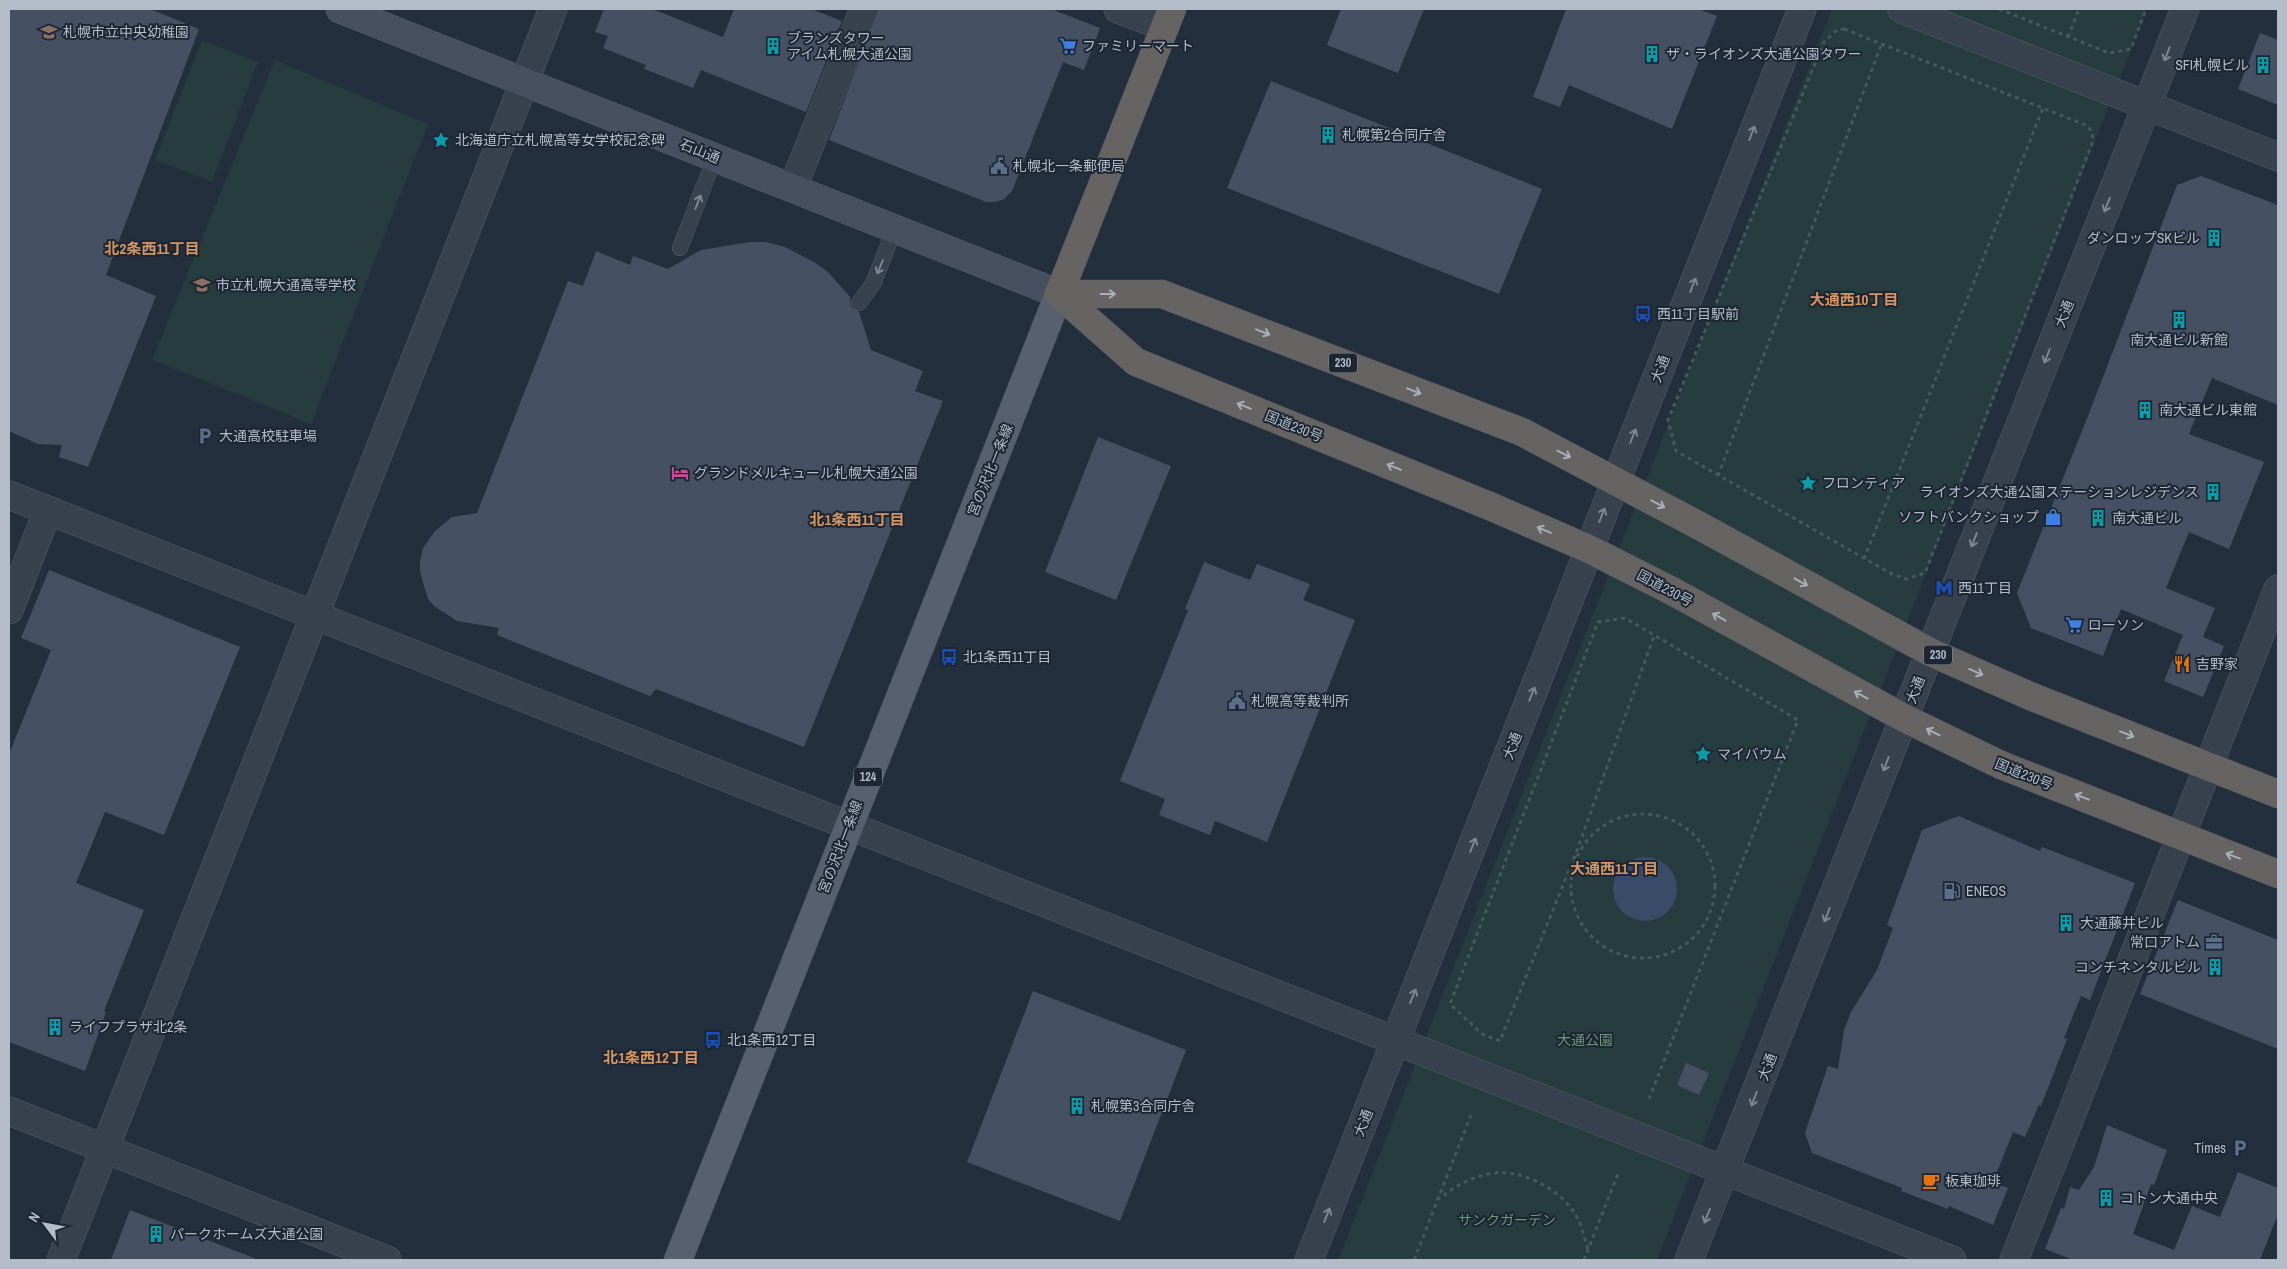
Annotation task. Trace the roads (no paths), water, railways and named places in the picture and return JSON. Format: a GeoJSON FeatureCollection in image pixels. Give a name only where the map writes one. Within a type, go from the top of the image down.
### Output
{"type":"FeatureCollection","features":[{"type":"Feature","properties":{"kind":"highway"},"geometry":{"type":"LineString","coordinates":[[1059,294],[1168,18]]}},
{"type":"Feature","properties":{"kind":"highway","name":"230"},"geometry":{"type":"LineString","coordinates":[[1059,294],[1162,294],[1522,432],[1930,652],[2030,696],[2278,794]]}},
{"type":"Feature","properties":{"kind":"highway","name":"国道230号"},"geometry":{"type":"LineString","coordinates":[[1059,294],[1136,362],[1589,549],[1672,591],[1904,718],[2001,765],[2278,874]]}},
{"type":"Feature","properties":{"kind":"main road","name":"石山通"},"geometry":{"type":"LineString","coordinates":[[340,9],[1059,294]]}},
{"type":"Feature","properties":{"kind":"main road","name":"宮の沢北一条線"},"geometry":{"type":"LineString","coordinates":[[678,1260],[1059,294]]}},
{"type":"Feature","properties":{"kind":"street"},"geometry":{"type":"LineString","coordinates":[[61,1260],[553,9]]}},
{"type":"Feature","properties":{"kind":"street"},"geometry":{"type":"LineString","coordinates":[[793,187],[864,9]]}},
{"type":"Feature","properties":{"kind":"street"},"geometry":{"type":"LineString","coordinates":[[1118,9],[1168,18]]}},
{"type":"Feature","properties":{"kind":"street","name":"大通"},"geometry":{"type":"LineString","coordinates":[[1310,1260],[1802,9]]}},
{"type":"Feature","properties":{"kind":"street"},"geometry":{"type":"LineString","coordinates":[[1902,9],[2278,157]]}},
{"type":"Feature","properties":{"kind":"street","name":"大通"},"geometry":{"type":"LineString","coordinates":[[1690,1260],[2185,9]]}},
{"type":"Feature","properties":{"kind":"street"},"geometry":{"type":"LineString","coordinates":[[9,495],[1952,1260]]}},
{"type":"Feature","properties":{"kind":"street"},"geometry":{"type":"LineString","coordinates":[[9,610],[48,510]]}},
{"type":"Feature","properties":{"kind":"street"},"geometry":{"type":"LineString","coordinates":[[2014,1260],[2207,765],[2278,589]]}},
{"type":"Feature","properties":{"kind":"street"},"geometry":{"type":"LineString","coordinates":[[9,1111],[387,1260]]}},
{"type":"Feature","properties":{"kind":"lane"},"geometry":{"type":"LineString","coordinates":[[680,248],[715,157]]}},
{"type":"Feature","properties":{"kind":"lane"},"geometry":{"type":"LineString","coordinates":[[859,303],[872,284],[895,228]]}},
{"type":"Feature","properties":{"kind":"water"},"geometry":{"type":"Polygon","coordinates":[[[1645,857],[1663,863],[1671,871],[1677,889],[1671,907],[1663,915],[1645,921],[1627,915],[1619,907],[1613,889],[1619,871],[1627,863],[1645,857]]]}},
{"type":"Feature","properties":{"kind":"place","name":"札幌市立中央幼稚園"},"geometry":{"type":"Point","coordinates":[49,32]}},
{"type":"Feature","properties":{"kind":"place","name":"ブランズタワー アイム札幌大通公園"},"geometry":{"type":"Point","coordinates":[773,46]}},
{"type":"Feature","properties":{"kind":"place","name":"ファミリーマート"},"geometry":{"type":"Point","coordinates":[1068,46]}},
{"type":"Feature","properties":{"kind":"place","name":"ザ・ライオンズ大通公園タワー"},"geometry":{"type":"Point","coordinates":[1652,54]}},
{"type":"Feature","properties":{"kind":"place","name":"SFI札幌ビル"},"geometry":{"type":"Point","coordinates":[2263,65]}},
{"type":"Feature","properties":{"kind":"place","name":"札幌第2合同庁舎"},"geometry":{"type":"Point","coordinates":[1328,135]}},
{"type":"Feature","properties":{"kind":"place","name":"北海道庁立札幌高等女学校記念碑"},"geometry":{"type":"Point","coordinates":[441,140]}},
{"type":"Feature","properties":{"kind":"place","name":"札幌北一条郵便局"},"geometry":{"type":"Point","coordinates":[999,166]}},
{"type":"Feature","properties":{"kind":"place","name":"ダンロップSKビル"},"geometry":{"type":"Point","coordinates":[2214,238]}},
{"type":"Feature","properties":{"kind":"place","name":"市立札幌大通高等学校"},"geometry":{"type":"Point","coordinates":[202,285]}},
{"type":"Feature","properties":{"kind":"place","name":"西11丁目駅前"},"geometry":{"type":"Point","coordinates":[1643,314]}},
{"type":"Feature","properties":{"kind":"place","name":"南大通ビル新館"},"geometry":{"type":"Point","coordinates":[2179,320]}},
{"type":"Feature","properties":{"kind":"place","name":"南大通ビル東館"},"geometry":{"type":"Point","coordinates":[2145,410]}},
{"type":"Feature","properties":{"kind":"place","name":"大通高校駐車場"},"geometry":{"type":"Point","coordinates":[205,436]}},
{"type":"Feature","properties":{"kind":"place","name":"グランドメルキュール札幌大通公園"},"geometry":{"type":"Point","coordinates":[680,473]}},
{"type":"Feature","properties":{"kind":"place","name":"フロンティア"},"geometry":{"type":"Point","coordinates":[1808,483]}},
{"type":"Feature","properties":{"kind":"place","name":"ライオンズ大通公園ステーションレジデンス"},"geometry":{"type":"Point","coordinates":[2213,492]}},
{"type":"Feature","properties":{"kind":"place","name":"ソフトバンクショップ"},"geometry":{"type":"Point","coordinates":[2053,517]}},
{"type":"Feature","properties":{"kind":"place","name":"南大通ビル"},"geometry":{"type":"Point","coordinates":[2098,518]}},
{"type":"Feature","properties":{"kind":"place","name":"西11丁目"},"geometry":{"type":"Point","coordinates":[1944,588]}},
{"type":"Feature","properties":{"kind":"place","name":"ローソン"},"geometry":{"type":"Point","coordinates":[2074,625]}},
{"type":"Feature","properties":{"kind":"place","name":"北1条西11丁目"},"geometry":{"type":"Point","coordinates":[949,657]}},
{"type":"Feature","properties":{"kind":"place","name":"吉野家"},"geometry":{"type":"Point","coordinates":[2182,664]}},
{"type":"Feature","properties":{"kind":"place","name":"札幌高等裁判所"},"geometry":{"type":"Point","coordinates":[1237,701]}},
{"type":"Feature","properties":{"kind":"place","name":"マイバウム"},"geometry":{"type":"Point","coordinates":[1703,754]}},
{"type":"Feature","properties":{"kind":"place","name":"ENEOS"},"geometry":{"type":"Point","coordinates":[1952,891]}},
{"type":"Feature","properties":{"kind":"place","name":"大通藤井ビル"},"geometry":{"type":"Point","coordinates":[2066,923]}},
{"type":"Feature","properties":{"kind":"place","name":"常口アトム"},"geometry":{"type":"Point","coordinates":[2214,942]}},
{"type":"Feature","properties":{"kind":"place","name":"コンチネンタルビル"},"geometry":{"type":"Point","coordinates":[2215,967]}},
{"type":"Feature","properties":{"kind":"place","name":"ライフプラザ北2条"},"geometry":{"type":"Point","coordinates":[55,1027]}},
{"type":"Feature","properties":{"kind":"place","name":"北1条西12丁目"},"geometry":{"type":"Point","coordinates":[713,1040]}},
{"type":"Feature","properties":{"kind":"place","name":"札幌第3合同庁舎"},"geometry":{"type":"Point","coordinates":[1077,1106]}},
{"type":"Feature","properties":{"kind":"place","name":"Times"},"geometry":{"type":"Point","coordinates":[2240,1148]}},
{"type":"Feature","properties":{"kind":"place","name":"板東珈琲"},"geometry":{"type":"Point","coordinates":[1931,1181]}},
{"type":"Feature","properties":{"kind":"place","name":"コトン大通中央"},"geometry":{"type":"Point","coordinates":[2106,1198]}},
{"type":"Feature","properties":{"kind":"place","name":"パークホームズ大通公園"},"geometry":{"type":"Point","coordinates":[156,1234]}},
{"type":"Feature","properties":{"kind":"district","name":"北2条西11丁目"},"geometry":{"type":"Point","coordinates":[152,248]}},
{"type":"Feature","properties":{"kind":"district","name":"大通西10丁目"},"geometry":{"type":"Point","coordinates":[1854,299]}},
{"type":"Feature","properties":{"kind":"district","name":"北1条西11丁目"},"geometry":{"type":"Point","coordinates":[857,519]}},
{"type":"Feature","properties":{"kind":"district","name":"大通西11丁目"},"geometry":{"type":"Point","coordinates":[1614,868]}},
{"type":"Feature","properties":{"kind":"district","name":"北1条西12丁目"},"geometry":{"type":"Point","coordinates":[651,1057]}},
{"type":"Feature","properties":{"kind":"park label","name":"大通公園"},"geometry":{"type":"Point","coordinates":[1585,1040]}},
{"type":"Feature","properties":{"kind":"park label","name":"サンクガーデン"},"geometry":{"type":"Point","coordinates":[1507,1220]}}]}
